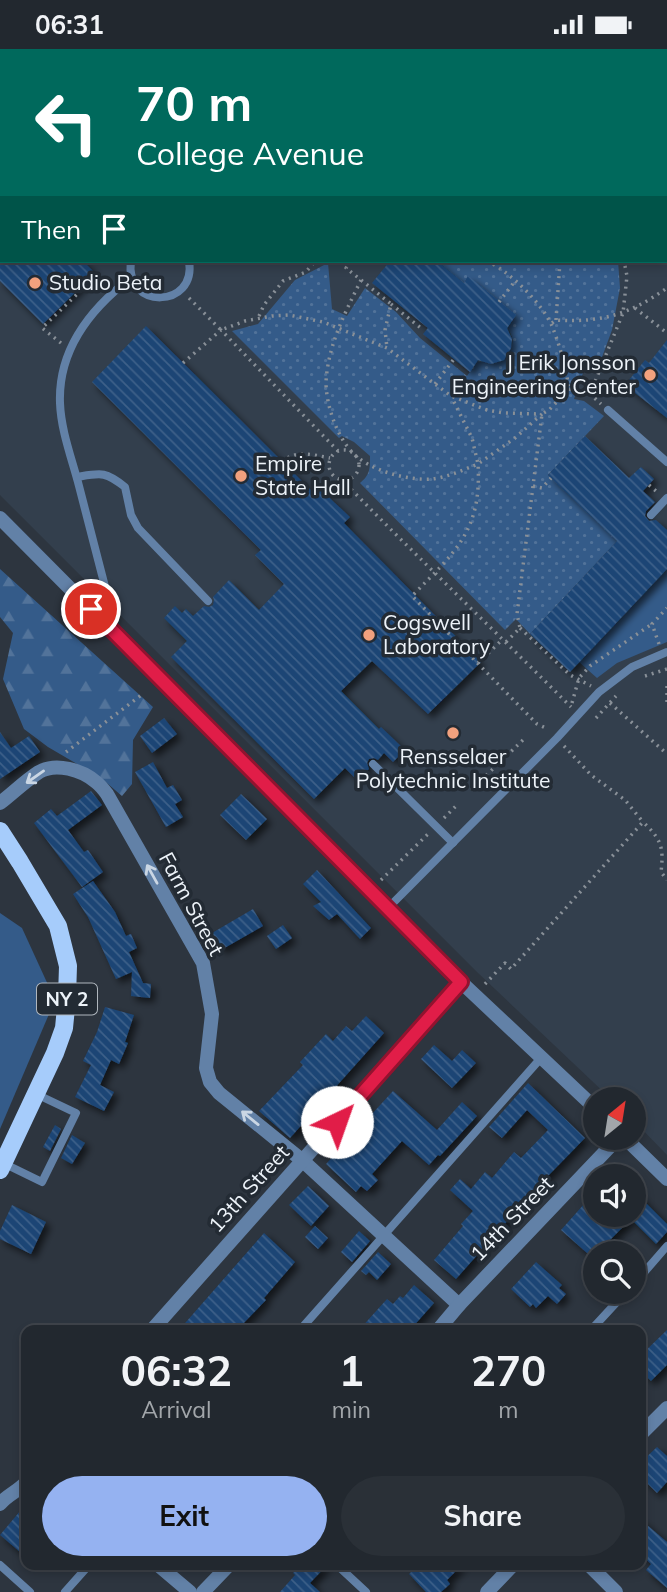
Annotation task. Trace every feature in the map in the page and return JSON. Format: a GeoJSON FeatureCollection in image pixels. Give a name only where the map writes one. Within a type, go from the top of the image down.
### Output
{"type":"FeatureCollection","features":[{"type":"Feature","properties":{"kind":"main road","name":"NY 2"},"geometry":{"type":"LineString","coordinates":[[0,831],[58,926],[68,965],[64,1028],[2,1166]]}},
{"type":"Feature","properties":{"kind":"street"},"geometry":{"type":"LineString","coordinates":[[0,518],[387,909],[583,1097]]}},
{"type":"Feature","properties":{"kind":"street","name":"Farm Street"},"geometry":{"type":"LineString","coordinates":[[42,771],[58,767],[76,771],[96,781],[107,794],[202,963],[212,1014],[206,1068],[210,1082],[219,1093],[303,1161],[459,1305]]}},
{"type":"Feature","properties":{"kind":"street"},"geometry":{"type":"LineString","coordinates":[[0,803],[42,771]]}},
{"type":"Feature","properties":{"kind":"street","name":"13th Street"},"geometry":{"type":"LineString","coordinates":[[156,1325],[461,982]]}},
{"type":"Feature","properties":{"kind":"street","name":"14th Street"},"geometry":{"type":"LineString","coordinates":[[442,1325],[606,1150]]}},
{"type":"Feature","properties":{"kind":"street"},"geometry":{"type":"LineString","coordinates":[[637,1150],[667,1179]]}},
{"type":"Feature","properties":{"kind":"street"},"geometry":{"type":"LineString","coordinates":[[646,1429],[667,1408]]}},
{"type":"Feature","properties":{"kind":"street"},"geometry":{"type":"LineString","coordinates":[[0,1504],[7,1495],[21,1487]]}},
{"type":"Feature","properties":{"kind":"street"},"geometry":{"type":"LineString","coordinates":[[164,1570],[190,1592]]}},
{"type":"Feature","properties":{"kind":"street"},"geometry":{"type":"LineString","coordinates":[[203,1592],[224,1570]]}},
{"type":"Feature","properties":{"kind":"street"},"geometry":{"type":"LineString","coordinates":[[487,1592],[508,1570]]}},
{"type":"Feature","properties":{"kind":"street"},"geometry":{"type":"LineString","coordinates":[[594,1570],[616,1592]]}},
{"type":"Feature","properties":{"kind":"lane"},"geometry":{"type":"LineString","coordinates":[[131,263],[134,283],[144,293],[156,298],[169,297],[181,290],[190,272],[189,263]]}},
{"type":"Feature","properties":{"kind":"lane"},"geometry":{"type":"LineString","coordinates":[[104,623],[110,606],[67,446],[60,405],[60,385],[72,344],[93,311],[132,277]]}},
{"type":"Feature","properties":{"kind":"lane"},"geometry":{"type":"LineString","coordinates":[[608,410],[667,462]]}},
{"type":"Feature","properties":{"kind":"lane"},"geometry":{"type":"LineString","coordinates":[[76,477],[99,473],[112,477],[125,487],[131,515],[138,528],[208,601]]}},
{"type":"Feature","properties":{"kind":"lane"},"geometry":{"type":"LineString","coordinates":[[651,515],[667,498]]}},
{"type":"Feature","properties":{"kind":"lane"},"geometry":{"type":"LineString","coordinates":[[387,909],[607,685],[632,667],[664,650]]}},
{"type":"Feature","properties":{"kind":"lane"},"geometry":{"type":"LineString","coordinates":[[373,765],[453,843]]}},
{"type":"Feature","properties":{"kind":"lane"},"geometry":{"type":"LineString","coordinates":[[305,1325],[541,1058]]}},
{"type":"Feature","properties":{"kind":"lane"},"geometry":{"type":"LineString","coordinates":[[2,1166],[42,1182],[76,1113],[36,1094]]}},
{"type":"Feature","properties":{"kind":"lane"},"geometry":{"type":"LineString","coordinates":[[646,1270],[667,1246]]}},
{"type":"Feature","properties":{"kind":"lane"},"geometry":{"type":"LineString","coordinates":[[596,1325],[615,1304]]}},
{"type":"Feature","properties":{"kind":"lane"},"geometry":{"type":"LineString","coordinates":[[0,1565],[30,1592]]}},
{"type":"Feature","properties":{"kind":"lane"},"geometry":{"type":"LineString","coordinates":[[65,1592],[85,1570]]}},
{"type":"Feature","properties":{"kind":"lane"},"geometry":{"type":"LineString","coordinates":[[342,1570],[366,1592]]}},
{"type":"Feature","properties":{"kind":"path"},"geometry":{"type":"LineString","coordinates":[[258,317],[283,281],[306,272],[313,263]]}},
{"type":"Feature","properties":{"kind":"path"},"geometry":{"type":"LineString","coordinates":[[350,263],[346,268],[422,329]]}},
{"type":"Feature","properties":{"kind":"path"},"geometry":{"type":"LineString","coordinates":[[490,263],[515,281],[538,304],[551,323],[567,373],[569,389]]}},
{"type":"Feature","properties":{"kind":"path"},"geometry":{"type":"LineString","coordinates":[[556,320],[560,263]]}},
{"type":"Feature","properties":{"kind":"path"},"geometry":{"type":"LineString","coordinates":[[590,394],[623,313],[627,276],[624,263]]}},
{"type":"Feature","properties":{"kind":"path"},"geometry":{"type":"LineString","coordinates":[[61,344],[42,328],[95,277],[103,286]]}},
{"type":"Feature","properties":{"kind":"path"},"geometry":{"type":"LineString","coordinates":[[326,495],[342,480],[350,479],[358,470],[358,459],[332,418],[326,380],[338,327],[361,280]]}},
{"type":"Feature","properties":{"kind":"path"},"geometry":{"type":"LineString","coordinates":[[499,302],[515,281]]}},
{"type":"Feature","properties":{"kind":"path"},"geometry":{"type":"LineString","coordinates":[[551,323],[556,320],[589,320],[623,313],[667,288]]}},
{"type":"Feature","properties":{"kind":"path"},"geometry":{"type":"LineString","coordinates":[[181,290],[338,451]]}},
{"type":"Feature","properties":{"kind":"path"},"geometry":{"type":"LineString","coordinates":[[387,348],[385,330],[391,304]]}},
{"type":"Feature","properties":{"kind":"path"},"geometry":{"type":"LineString","coordinates":[[635,308],[667,333]]}},
{"type":"Feature","properties":{"kind":"path"},"geometry":{"type":"LineString","coordinates":[[183,363],[221,330],[258,317],[289,315],[323,321],[387,348],[452,396],[495,411],[542,414]]}},
{"type":"Feature","properties":{"kind":"path"},"geometry":{"type":"LineString","coordinates":[[435,384],[454,359]]}},
{"type":"Feature","properties":{"kind":"path"},"geometry":{"type":"LineString","coordinates":[[569,389],[590,394],[608,410]]}},
{"type":"Feature","properties":{"kind":"path"},"geometry":{"type":"LineString","coordinates":[[569,389],[549,410],[515,438],[478,464],[447,476],[414,479],[384,471],[346,450],[338,451],[330,458],[330,470],[334,477],[342,480],[571,707]]}},
{"type":"Feature","properties":{"kind":"path"},"geometry":{"type":"LineString","coordinates":[[452,396],[471,439],[478,464],[478,494],[471,523],[456,551],[412,596],[537,724],[548,729],[556,722]]}},
{"type":"Feature","properties":{"kind":"path"},"geometry":{"type":"LineString","coordinates":[[542,414],[517,614],[520,628],[570,674],[593,687]]}},
{"type":"Feature","properties":{"kind":"path"},"geometry":{"type":"LineString","coordinates":[[282,462],[294,454],[330,458]]}},
{"type":"Feature","properties":{"kind":"path"},"geometry":{"type":"LineString","coordinates":[[533,486],[542,488],[551,478]]}},
{"type":"Feature","properties":{"kind":"path"},"geometry":{"type":"LineString","coordinates":[[563,714],[571,707],[579,678],[590,667],[652,624],[667,608]]}},
{"type":"Feature","properties":{"kind":"path"},"geometry":{"type":"LineString","coordinates":[[652,624],[664,650]]}},
{"type":"Feature","properties":{"kind":"path"},"geometry":{"type":"LineString","coordinates":[[478,663],[520,628]]}},
{"type":"Feature","properties":{"kind":"path"},"geometry":{"type":"LineString","coordinates":[[643,677],[667,670]]}},
{"type":"Feature","properties":{"kind":"path"},"geometry":{"type":"LineString","coordinates":[[667,686],[667,703]]}},
{"type":"Feature","properties":{"kind":"path"},"geometry":{"type":"LineString","coordinates":[[596,718],[623,689]]}},
{"type":"Feature","properties":{"kind":"path"},"geometry":{"type":"LineString","coordinates":[[42,771],[144,693]]}},
{"type":"Feature","properties":{"kind":"path"},"geometry":{"type":"LineString","coordinates":[[610,702],[667,754]]}},
{"type":"Feature","properties":{"kind":"path"},"geometry":{"type":"LineString","coordinates":[[471,790],[523,740]]}},
{"type":"Feature","properties":{"kind":"path"},"geometry":{"type":"LineString","coordinates":[[562,745],[591,775],[625,800],[659,839],[663,858],[661,872],[667,880]]}},
{"type":"Feature","properties":{"kind":"path"},"geometry":{"type":"LineString","coordinates":[[444,818],[457,804]]}},
{"type":"Feature","properties":{"kind":"path"},"geometry":{"type":"LineString","coordinates":[[485,984],[505,963],[512,969],[643,822]]}},
{"type":"Feature","properties":{"kind":"path"},"geometry":{"type":"LineString","coordinates":[[379,882],[428,834]]}},
{"type":"Feature","properties":{"kind":"shaded area","name":"Rensselaer Polytechnic Institute"},"geometry":{"type":"Polygon","coordinates":[[[0,263],[667,263],[667,1155],[646,1133],[646,1087],[598,1087],[477,972],[0,495],[0,263]]]}},
{"type":"Feature","properties":{"kind":"green space"},"geometry":{"type":"Polygon","coordinates":[[[328,263],[332,309],[347,316],[365,288],[467,376],[478,360],[491,364],[504,360],[512,341],[506,325],[468,277],[464,283],[439,263],[618,263],[620,288],[612,330],[598,368],[583,373],[574,399],[584,401],[604,416],[548,475],[617,541],[530,634],[516,619],[505,630],[360,483],[369,471],[370,456],[354,442],[342,436],[339,438],[232,331],[258,324],[295,280],[328,263]]]}},
{"type":"Feature","properties":{"kind":"green space"},"geometry":{"type":"Polygon","coordinates":[[[0,569],[153,707],[133,740],[132,784],[122,796],[101,778],[48,747],[24,729],[3,679],[13,633],[0,617],[0,569]]]}},
{"type":"Feature","properties":{"kind":"green space"},"geometry":{"type":"Polygon","coordinates":[[[667,569],[667,642],[617,663],[597,678],[579,662],[667,569]]]}},
{"type":"Feature","properties":{"kind":"green space"},"geometry":{"type":"Polygon","coordinates":[[[0,913],[22,928],[55,1000],[0,1129],[0,913]]]}},
{"type":"Feature","properties":{"kind":"building"},"geometry":{"type":"Polygon","coordinates":[[[0,263],[85,263],[95,273],[43,324],[0,281],[0,263]]]}},
{"type":"Feature","properties":{"kind":"building"},"geometry":{"type":"Polygon","coordinates":[[[388,263],[439,263],[464,283],[468,276],[516,315],[507,328],[512,339],[511,348],[504,360],[491,364],[478,360],[470,372],[423,334],[428,328],[372,283],[388,263]]]}},
{"type":"Feature","properties":{"kind":"building"},"geometry":{"type":"Polygon","coordinates":[[[146,326],[316,495],[320,489],[350,517],[344,523],[481,662],[428,714],[372,661],[341,691],[379,729],[381,727],[405,750],[393,762],[384,753],[378,760],[369,759],[369,769],[357,780],[345,768],[314,799],[171,657],[187,641],[164,618],[175,606],[182,613],[186,609],[193,616],[204,606],[213,605],[213,597],[229,580],[259,610],[284,584],[255,555],[261,550],[92,382],[146,326]]]}},
{"type":"Feature","properties":{"kind":"building","name":"J Erik Jonsson Engineering Center"},"geometry":{"type":"Polygon","coordinates":[[[667,340],[667,418],[625,385],[645,360],[649,363],[667,340]]]}},
{"type":"Feature","properties":{"kind":"building"},"geometry":{"type":"Polygon","coordinates":[[[585,436],[629,478],[641,467],[654,479],[643,491],[655,502],[645,516],[649,521],[656,520],[667,530],[667,569],[570,672],[530,634],[617,541],[548,475],[585,436]]]}},
{"type":"Feature","properties":{"kind":"building"},"geometry":{"type":"Polygon","coordinates":[[[164,718],[177,734],[152,753],[140,736],[164,718]]]}},
{"type":"Feature","properties":{"kind":"building"},"geometry":{"type":"Polygon","coordinates":[[[0,732],[11,748],[29,736],[40,752],[0,779],[0,732]]]}},
{"type":"Feature","properties":{"kind":"building"},"geometry":{"type":"Polygon","coordinates":[[[153,762],[167,788],[173,785],[182,800],[175,804],[183,817],[166,827],[135,772],[153,762]]]}},
{"type":"Feature","properties":{"kind":"building"},"geometry":{"type":"Polygon","coordinates":[[[91,791],[102,805],[68,830],[84,852],[88,850],[103,872],[82,887],[34,823],[51,809],[57,816],[91,791]]]}},
{"type":"Feature","properties":{"kind":"building"},"geometry":{"type":"Polygon","coordinates":[[[241,794],[267,819],[246,840],[220,815],[241,794]]]}},
{"type":"Feature","properties":{"kind":"building"},"geometry":{"type":"Polygon","coordinates":[[[317,870],[371,928],[360,939],[337,914],[329,920],[313,906],[321,902],[303,884],[317,870]]]}},
{"type":"Feature","properties":{"kind":"building"},"geometry":{"type":"Polygon","coordinates":[[[93,881],[115,912],[126,936],[131,934],[137,948],[129,952],[143,983],[151,984],[150,998],[131,996],[132,972],[116,979],[88,917],[73,894],[93,881]]]}},
{"type":"Feature","properties":{"kind":"building"},"geometry":{"type":"Polygon","coordinates":[[[253,909],[263,926],[221,950],[212,933],[253,909]]]}},
{"type":"Feature","properties":{"kind":"building"},"geometry":{"type":"Polygon","coordinates":[[[283,925],[292,938],[276,949],[267,936],[283,925]]]}},
{"type":"Feature","properties":{"kind":"building"},"geometry":{"type":"Polygon","coordinates":[[[105,1007],[134,1015],[125,1042],[128,1043],[119,1064],[111,1060],[100,1085],[114,1092],[104,1111],[75,1097],[91,1065],[83,1061],[105,1007]]]}},
{"type":"Feature","properties":{"kind":"building"},"geometry":{"type":"Polygon","coordinates":[[[366,1016],[384,1033],[290,1138],[259,1111],[303,1065],[300,1062],[326,1034],[333,1041],[346,1026],[352,1031],[366,1016]]]}},
{"type":"Feature","properties":{"kind":"building"},"geometry":{"type":"Polygon","coordinates":[[[434,1045],[452,1061],[462,1050],[476,1063],[452,1088],[421,1059],[434,1045]]]}},
{"type":"Feature","properties":{"kind":"building"},"geometry":{"type":"Polygon","coordinates":[[[528,1083],[583,1136],[583,1140],[456,1279],[434,1260],[473,1211],[450,1190],[460,1179],[471,1189],[485,1172],[492,1178],[514,1152],[521,1158],[548,1130],[527,1110],[502,1138],[489,1127],[528,1083]]]}},
{"type":"Feature","properties":{"kind":"building"},"geometry":{"type":"Polygon","coordinates":[[[393,1091],[437,1130],[462,1102],[477,1116],[429,1165],[402,1141],[372,1174],[378,1180],[367,1191],[361,1186],[356,1192],[326,1164],[393,1091]]]}},
{"type":"Feature","properties":{"kind":"building"},"geometry":{"type":"Polygon","coordinates":[[[55,1125],[61,1129],[50,1151],[43,1147],[55,1125]]]}},
{"type":"Feature","properties":{"kind":"building"},"geometry":{"type":"Polygon","coordinates":[[[72,1135],[85,1143],[72,1164],[61,1158],[72,1135]]]}},
{"type":"Feature","properties":{"kind":"building"},"geometry":{"type":"Polygon","coordinates":[[[308,1186],[329,1206],[311,1226],[289,1205],[308,1186]]]}},
{"type":"Feature","properties":{"kind":"building"},"geometry":{"type":"Polygon","coordinates":[[[646,1203],[667,1224],[667,1232],[656,1244],[639,1227],[646,1227],[646,1203]]]}},
{"type":"Feature","properties":{"kind":"building"},"geometry":{"type":"Polygon","coordinates":[[[12,1205],[46,1222],[31,1254],[0,1239],[0,1231],[12,1205]]]}},
{"type":"Feature","properties":{"kind":"building"},"geometry":{"type":"Polygon","coordinates":[[[583,1205],[583,1227],[623,1227],[609,1241],[583,1241],[583,1249],[561,1230],[583,1205]]]}},
{"type":"Feature","properties":{"kind":"building"},"geometry":{"type":"Polygon","coordinates":[[[315,1226],[328,1238],[318,1249],[305,1237],[315,1226]]]}},
{"type":"Feature","properties":{"kind":"building"},"geometry":{"type":"Polygon","coordinates":[[[359,1231],[370,1241],[352,1262],[341,1252],[359,1231]]]}},
{"type":"Feature","properties":{"kind":"building"},"geometry":{"type":"Polygon","coordinates":[[[264,1233],[295,1262],[264,1298],[266,1300],[242,1325],[183,1325],[264,1233]]]}},
{"type":"Feature","properties":{"kind":"building"},"geometry":{"type":"Polygon","coordinates":[[[378,1252],[391,1264],[377,1280],[369,1272],[366,1275],[361,1271],[378,1252]]]}},
{"type":"Feature","properties":{"kind":"building"},"geometry":{"type":"Polygon","coordinates":[[[536,1262],[562,1285],[559,1288],[566,1294],[557,1304],[548,1296],[536,1308],[533,1304],[530,1307],[511,1289],[536,1262]]]}},
{"type":"Feature","properties":{"kind":"building"},"geometry":{"type":"Polygon","coordinates":[[[414,1285],[434,1303],[414,1325],[364,1325],[387,1299],[393,1304],[400,1296],[403,1298],[414,1285]]]}},
{"type":"Feature","properties":{"kind":"building"},"geometry":{"type":"Polygon","coordinates":[[[667,1330],[667,1365],[651,1381],[646,1376],[646,1350],[667,1330]]]}},
{"type":"Feature","properties":{"kind":"building"},"geometry":{"type":"Polygon","coordinates":[[[657,1447],[667,1456],[667,1482],[657,1493],[646,1482],[646,1457],[657,1447]]]}},
{"type":"Feature","properties":{"kind":"building"},"geometry":{"type":"Polygon","coordinates":[[[21,1510],[21,1553],[0,1535],[21,1510]]]}},
{"type":"Feature","properties":{"kind":"building"},"geometry":{"type":"Polygon","coordinates":[[[646,1524],[667,1542],[667,1588],[646,1570],[651,1564],[646,1559],[646,1524]]]}},
{"type":"Feature","properties":{"kind":"building"},"geometry":{"type":"Polygon","coordinates":[[[296,1570],[322,1570],[310,1583],[320,1592],[280,1592],[295,1575],[293,1573],[296,1570]]]}},
{"type":"Feature","properties":{"kind":"building"},"geometry":{"type":"Polygon","coordinates":[[[413,1570],[457,1570],[447,1580],[450,1584],[441,1592],[426,1592],[409,1574],[413,1570]]]}},
{"type":"Feature","properties":{"kind":"place","name":"Studio Beta"},"geometry":{"type":"Point","coordinates":[35,283]}},
{"type":"Feature","properties":{"kind":"place","name":"J Erik Jonsson Engineering Center"},"geometry":{"type":"Point","coordinates":[650,375]}},
{"type":"Feature","properties":{"kind":"place","name":"Empire State Hall"},"geometry":{"type":"Point","coordinates":[241,476]}},
{"type":"Feature","properties":{"kind":"place","name":"Cogswell Laboratory"},"geometry":{"type":"Point","coordinates":[369,635]}},
{"type":"Feature","properties":{"kind":"place","name":"Rensselaer Polytechnic Institute"},"geometry":{"type":"Point","coordinates":[453,733]}},
{"type":"Feature","properties":{"kind":"route"},"geometry":{"type":"LineString","coordinates":[[91,609],[461,982],[337,1122]]}}]}
